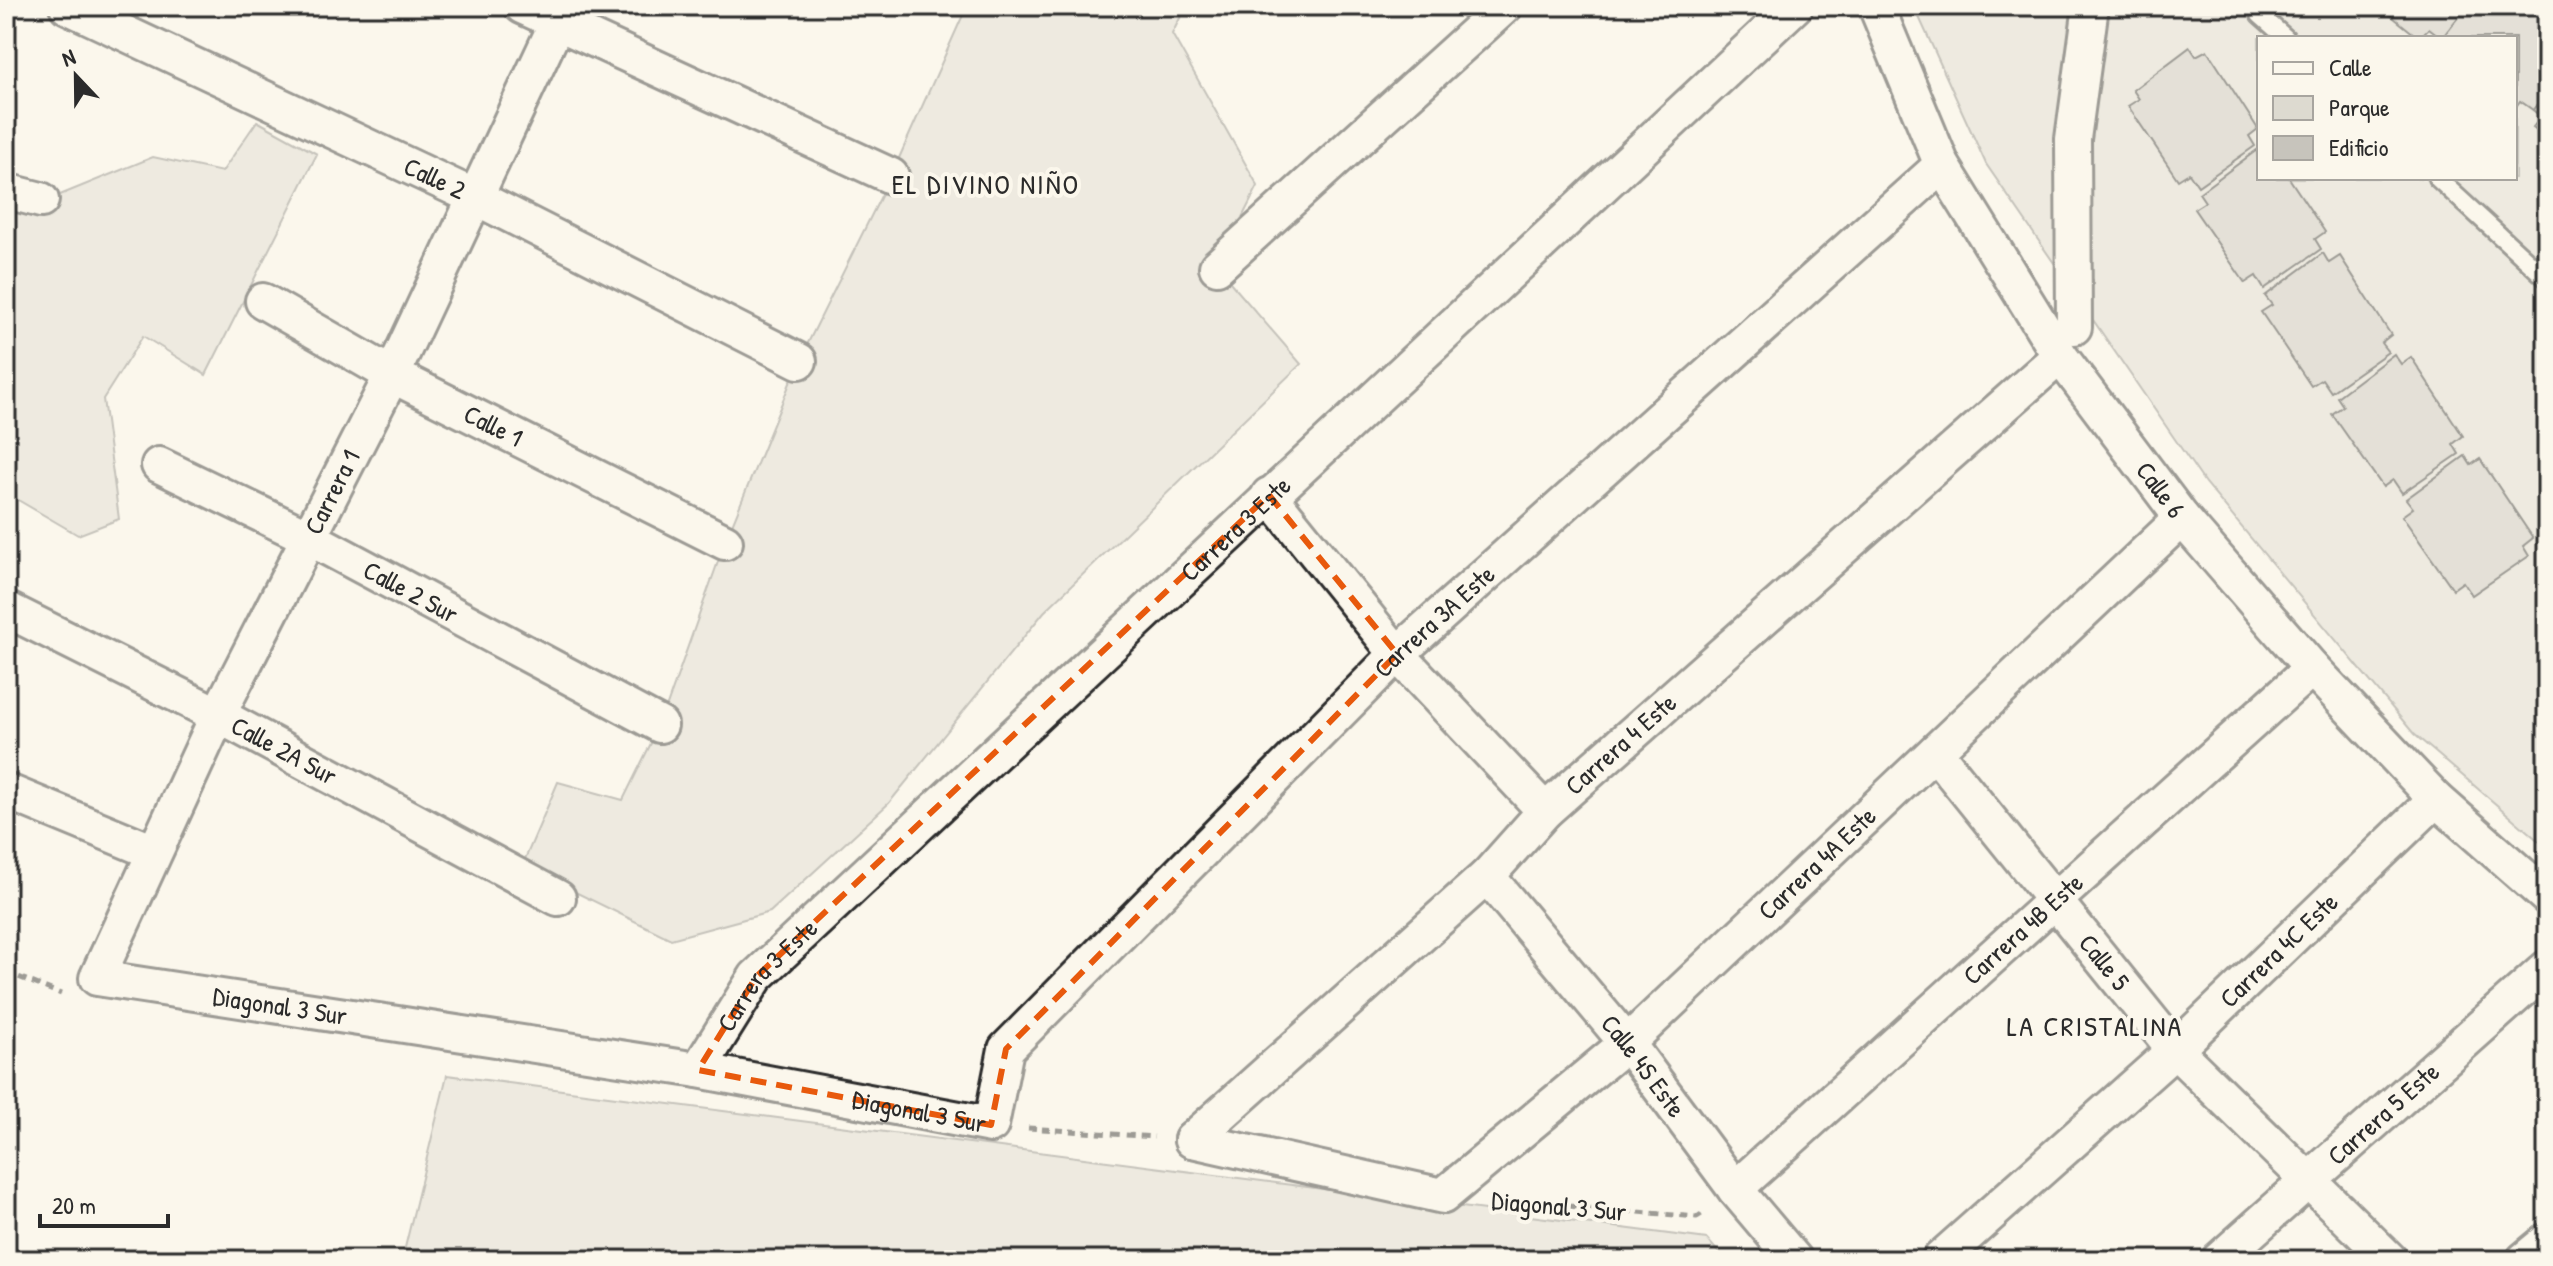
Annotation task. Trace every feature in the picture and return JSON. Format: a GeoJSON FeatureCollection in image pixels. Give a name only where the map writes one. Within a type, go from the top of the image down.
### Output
{"type":"FeatureCollection","features":[{"type":"Feature","properties":{"kind":"street","name":"Calle 2"},"geometry":{"type":"LineString","coordinates":[[67,6],[477,198],[799,361]]}},
{"type":"Feature","properties":{"kind":"street"},"geometry":{"type":"LineString","coordinates":[[522,6],[561,14],[891,176]]}},
{"type":"Feature","properties":{"kind":"street"},"geometry":{"type":"LineString","coordinates":[[1217,267],[1505,6]]}},
{"type":"Feature","properties":{"kind":"street","name":"Carrera 3 Este"},"geometry":{"type":"LineString","coordinates":[[698,1070],[756,977],[1795,6]]}},
{"type":"Feature","properties":{"kind":"street","name":"Calle 6"},"geometry":{"type":"LineString","coordinates":[[1876,6],[1942,165],[2067,342],[2182,518],[2312,668],[2436,799],[2547,897]]}},
{"type":"Feature","properties":{"kind":"street"},"geometry":{"type":"LineString","coordinates":[[2067,342],[2073,139],[2091,6]]}},
{"type":"Feature","properties":{"kind":"street","name":"Carrera 1"},"geometry":{"type":"LineString","coordinates":[[97,978],[218,715],[392,375],[561,14]]}},
{"type":"Feature","properties":{"kind":"street","name":"Carrera 3A Este"},"geometry":{"type":"LineString","coordinates":[[991,1125],[1006,1049],[1397,654],[1942,165]]}},
{"type":"Feature","properties":{"kind":"street"},"geometry":{"type":"LineString","coordinates":[[6,191],[41,200]]}},
{"type":"Feature","properties":{"kind":"street","name":"Calle 1"},"geometry":{"type":"LineString","coordinates":[[263,301],[392,375],[725,542]]}},
{"type":"Feature","properties":{"kind":"street","name":"Carrera 4 Este"},"geometry":{"type":"LineString","coordinates":[[1192,1140],[1487,876],[1545,811],[2067,342]]}},
{"type":"Feature","properties":{"kind":"street","name":"Calle 2 Sur"},"geometry":{"type":"LineString","coordinates":[[159,465],[308,537],[660,725]]}},
{"type":"Feature","properties":{"kind":"street"},"geometry":{"type":"LineString","coordinates":[[1269,495],[1397,654],[1545,811]]}},
{"type":"Feature","properties":{"kind":"street","name":"Carrera 4A Este"},"geometry":{"type":"LineString","coordinates":[[1443,1196],[1627,1043],[2182,518]]}},
{"type":"Feature","properties":{"kind":"street","name":"Calle 2A Sur"},"geometry":{"type":"LineString","coordinates":[[6,609],[218,715],[558,898]]}},
{"type":"Feature","properties":{"kind":"street","name":"Carrera 4B Este"},"geometry":{"type":"LineString","coordinates":[[1735,1189],[2312,668]]}},
{"type":"Feature","properties":{"kind":"street","name":"Calle 5"},"geometry":{"type":"LineString","coordinates":[[1935,752],[2175,1050],[2390,1260]]}},
{"type":"Feature","properties":{"kind":"street"},"geometry":{"type":"LineString","coordinates":[[6,791],[154,852]]}},
{"type":"Feature","properties":{"kind":"street","name":"Carrera 4C Este"},"geometry":{"type":"LineString","coordinates":[[1939,1260],[2175,1050],[2436,799]]}},
{"type":"Feature","properties":{"kind":"street","name":"Calle 4S Este"},"geometry":{"type":"LineString","coordinates":[[1487,876],[1627,1043],[1735,1189],[1795,1260]]}},
{"type":"Feature","properties":{"kind":"street","name":"Carrera 5 Este"},"geometry":{"type":"LineString","coordinates":[[2219,1260],[2547,968]]}},
{"type":"Feature","properties":{"kind":"street","name":"Diagonal 3 Sur"},"geometry":{"type":"LineString","coordinates":[[97,978],[698,1070],[991,1125]]}},
{"type":"Feature","properties":{"kind":"street"},"geometry":{"type":"LineString","coordinates":[[1192,1140],[1443,1196]]}},
{"type":"Feature","properties":{"kind":"street"},"geometry":{"type":"LineString","coordinates":[[2524,1260],[2547,1241]]}},
{"type":"Feature","properties":{"kind":"lane"},"geometry":{"type":"LineString","coordinates":[[2260,15],[2284,36]]}},
{"type":"Feature","properties":{"kind":"lane"},"geometry":{"type":"LineString","coordinates":[[2439,180],[2547,279]]}},
{"type":"Feature","properties":{"kind":"path"},"geometry":{"type":"LineString","coordinates":[[6,972],[64,995],[97,978]]}},
{"type":"Feature","properties":{"kind":"path","name":"Diagonal 3 Sur"},"geometry":{"type":"LineString","coordinates":[[991,1125],[1192,1140]]}},
{"type":"Feature","properties":{"kind":"path","name":"Diagonal 3 Sur"},"geometry":{"type":"LineString","coordinates":[[1443,1196],[1697,1217],[1735,1189]]}},
{"type":"Feature","properties":{"kind":"highlighted area"},"geometry":{"type":"Polygon","coordinates":[[[1269,495],[1397,654],[1006,1049],[991,1125],[698,1070],[756,977],[1269,495]]]}},
{"type":"Feature","properties":{"kind":"green space"},"geometry":{"type":"Polygon","coordinates":[[[967,6],[1186,6],[1172,34],[1258,186],[1217,267],[1301,364],[1044,612],[889,803],[770,912],[671,939],[522,866],[558,782],[623,800],[660,725],[725,542],[799,361],[891,176],[967,6]]]}},
{"type":"Feature","properties":{"kind":"green space"},"geometry":{"type":"Polygon","coordinates":[[[1914,6],[2547,6],[2547,848],[2414,734],[2205,483],[1986,164],[1914,6]]]}},
{"type":"Feature","properties":{"kind":"green space"},"geometry":{"type":"Polygon","coordinates":[[[257,121],[317,154],[206,375],[143,336],[103,399],[119,519],[78,535],[6,493],[6,217],[153,157],[222,172],[257,121]]]}},
{"type":"Feature","properties":{"kind":"green space"},"geometry":{"type":"Polygon","coordinates":[[[447,1075],[1707,1239],[1725,1260],[402,1260],[447,1075]]]}},
{"type":"Feature","properties":{"kind":"building"},"geometry":{"type":"Polygon","coordinates":[[[2379,6],[2467,6],[2444,36],[2429,28],[2421,36],[2416,36],[2379,6]]]}},
{"type":"Feature","properties":{"kind":"building"},"geometry":{"type":"Polygon","coordinates":[[[2467,6],[2532,6],[2547,18],[2547,90],[2533,110],[2520,101],[2517,105],[2517,36],[2444,36],[2467,6]]]}},
{"type":"Feature","properties":{"kind":"building"},"geometry":{"type":"Polygon","coordinates":[[[2190,47],[2196,56],[2207,50],[2257,127],[2249,136],[2255,146],[2198,186],[2189,173],[2178,180],[2128,106],[2139,99],[2133,90],[2190,47]]]}},
{"type":"Feature","properties":{"kind":"building"},"geometry":{"type":"Polygon","coordinates":[[[2547,90],[2547,138],[2533,127],[2541,117],[2533,110],[2547,90]]]}},
{"type":"Feature","properties":{"kind":"building"},"geometry":{"type":"Polygon","coordinates":[[[2257,150],[2257,180],[2290,180],[2325,232],[2315,239],[2321,249],[2264,289],[2256,276],[2245,283],[2194,209],[2205,202],[2199,193],[2257,150]]]}},
{"type":"Feature","properties":{"kind":"building"},"geometry":{"type":"Polygon","coordinates":[[[2323,253],[2329,263],[2340,256],[2391,335],[2381,343],[2388,352],[2331,392],[2322,379],[2311,386],[2261,312],[2272,305],[2265,296],[2323,253]]]}},
{"type":"Feature","properties":{"kind":"building"},"geometry":{"type":"Polygon","coordinates":[[[2394,354],[2401,364],[2411,357],[2463,436],[2453,444],[2459,454],[2402,493],[2393,480],[2383,487],[2332,414],[2343,406],[2337,397],[2394,354]]]}},
{"type":"Feature","properties":{"kind":"building"},"geometry":{"type":"Polygon","coordinates":[[[2465,456],[2471,465],[2480,459],[2533,538],[2523,546],[2529,556],[2472,595],[2463,582],[2453,589],[2402,516],[2413,508],[2406,499],[2465,456]]]}},
{"type":"Feature","properties":{"kind":"district","name":"EL DIVINO NIÑO"},"geometry":{"type":"Point","coordinates":[986,184]}},
{"type":"Feature","properties":{"kind":"district","name":"LA CRISTALINA"},"geometry":{"type":"Point","coordinates":[2095,1026]}}]}
